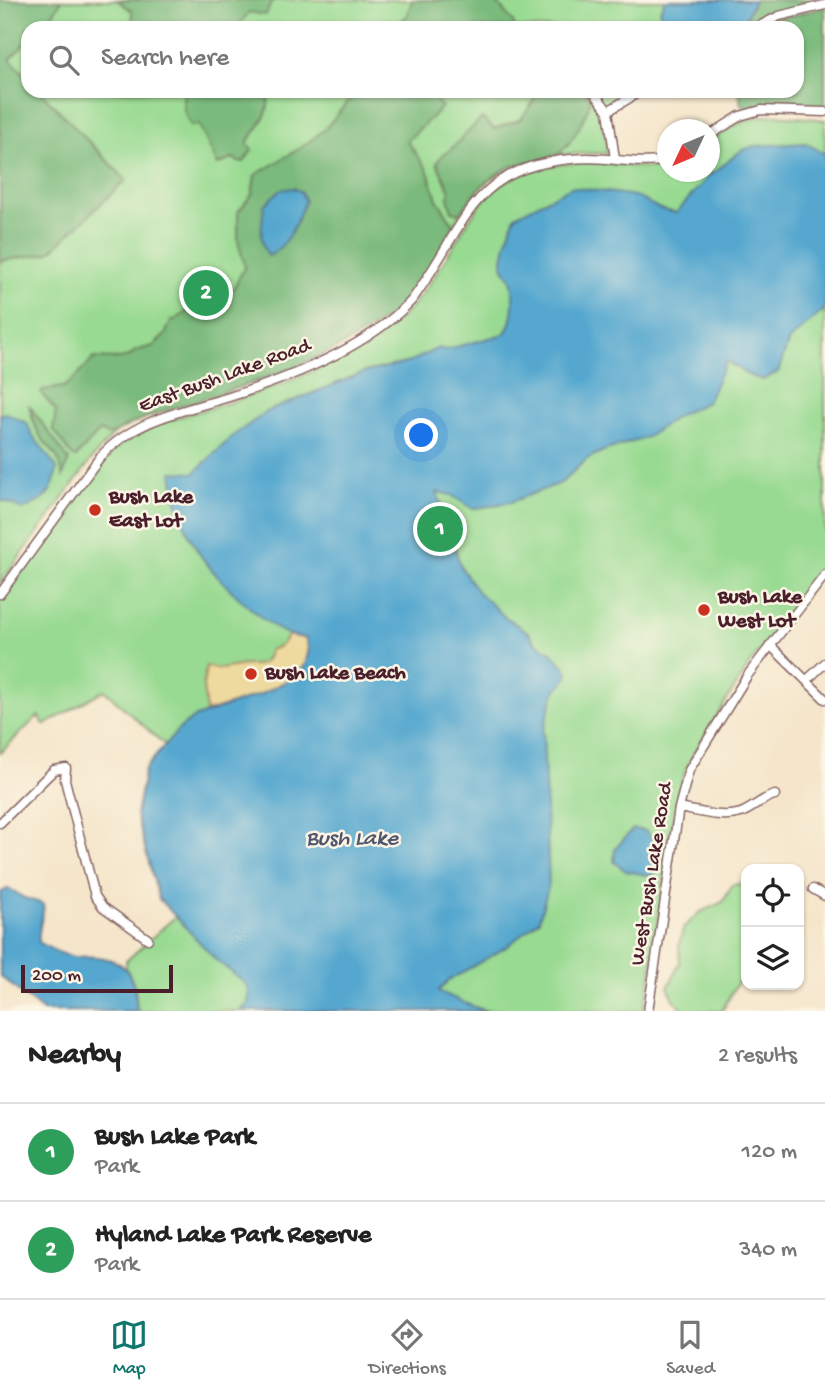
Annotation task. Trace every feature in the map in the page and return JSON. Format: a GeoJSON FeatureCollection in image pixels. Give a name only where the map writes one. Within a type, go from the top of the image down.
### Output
{"type":"FeatureCollection","features":[{"type":"Feature","properties":{"kind":"street"},"geometry":{"type":"LineString","coordinates":[[769,21],[825,5]]}},
{"type":"Feature","properties":{"kind":"street"},"geometry":{"type":"LineString","coordinates":[[598,98],[608,111],[615,159]]}},
{"type":"Feature","properties":{"kind":"street"},"geometry":{"type":"LineString","coordinates":[[608,111],[629,98]]}},
{"type":"Feature","properties":{"kind":"street"},"geometry":{"type":"LineString","coordinates":[[720,128],[750,112],[761,110],[825,115]]}},
{"type":"Feature","properties":{"kind":"street","name":"East Bush Lake Road"},"geometry":{"type":"LineString","coordinates":[[0,594],[100,457],[120,438],[153,421],[254,389],[373,334],[412,300],[479,197],[500,179],[526,167],[550,162],[589,158],[657,162]]}},
{"type":"Feature","properties":{"kind":"street","name":"West Bush Lake Road"},"geometry":{"type":"LineString","coordinates":[[648,1011],[683,785],[695,756],[747,676],[825,575]]}},
{"type":"Feature","properties":{"kind":"street"},"geometry":{"type":"LineString","coordinates":[[770,645],[825,699]]}},
{"type":"Feature","properties":{"kind":"street"},"geometry":{"type":"LineString","coordinates":[[807,680],[825,663]]}},
{"type":"Feature","properties":{"kind":"street"},"geometry":{"type":"LineString","coordinates":[[0,823],[54,770],[66,768],[65,780],[94,897],[148,939]]}},
{"type":"Feature","properties":{"kind":"street"},"geometry":{"type":"LineString","coordinates":[[679,808],[732,815],[748,809],[764,797],[775,794]]}},
{"type":"Feature","properties":{"kind":"street"},"geometry":{"type":"LineString","coordinates":[[813,890],[825,897]]}},
{"type":"Feature","properties":{"kind":"green space"},"geometry":{"type":"Polygon","coordinates":[[[0,0],[825,0],[764,21],[21,21],[21,98],[621,98],[604,110],[607,153],[564,154],[511,166],[481,187],[467,203],[419,284],[335,348],[256,382],[155,414],[114,434],[91,460],[0,584],[0,0]]]}},
{"type":"Feature","properties":{"kind":"green space"},"geometry":{"type":"Polygon","coordinates":[[[0,0],[62,0],[47,21],[21,21],[21,47],[10,59],[21,71],[21,98],[47,98],[126,180],[49,253],[0,261],[0,0]]]}},
{"type":"Feature","properties":{"kind":"green space"},"geometry":{"type":"Polygon","coordinates":[[[117,0],[273,0],[266,15],[249,12],[242,21],[133,21],[132,11],[117,0]]]}},
{"type":"Feature","properties":{"kind":"green space"},"geometry":{"type":"Polygon","coordinates":[[[412,0],[495,0],[512,21],[401,21],[407,16],[412,0]]]}},
{"type":"Feature","properties":{"kind":"green space"},"geometry":{"type":"Polygon","coordinates":[[[754,0],[825,0],[764,21],[744,21],[754,0]]]}},
{"type":"Feature","properties":{"kind":"green space"},"geometry":{"type":"Polygon","coordinates":[[[825,7],[825,108],[818,110],[741,105],[740,98],[804,98],[804,21],[775,21],[825,7]]]}},
{"type":"Feature","properties":{"kind":"green space"},"geometry":{"type":"Polygon","coordinates":[[[183,98],[268,98],[267,112],[247,143],[252,150],[244,162],[238,162],[234,158],[218,165],[199,125],[191,126],[183,98]]]}},
{"type":"Feature","properties":{"kind":"green space"},"geometry":{"type":"Polygon","coordinates":[[[351,98],[434,98],[442,107],[407,141],[427,169],[437,199],[454,226],[412,295],[383,321],[329,352],[268,377],[149,417],[113,433],[107,435],[100,431],[73,457],[53,429],[56,411],[41,393],[43,390],[63,387],[71,382],[94,358],[121,359],[135,351],[153,346],[165,335],[171,321],[182,316],[197,300],[230,292],[245,267],[238,241],[238,212],[252,194],[255,175],[302,147],[325,129],[351,98]]]}},
{"type":"Feature","properties":{"kind":"green space"},"geometry":{"type":"Polygon","coordinates":[[[534,98],[590,98],[583,120],[561,152],[545,159],[518,164],[497,174],[477,192],[461,213],[452,211],[448,198],[450,191],[437,163],[442,155],[482,118],[494,129],[521,119],[534,98]]]}},
{"type":"Feature","properties":{"kind":"green space"},"geometry":{"type":"Polygon","coordinates":[[[776,115],[825,120],[825,568],[751,662],[693,754],[684,774],[674,810],[649,988],[643,1011],[137,1011],[135,988],[126,968],[126,961],[176,916],[159,899],[136,815],[145,769],[165,745],[104,690],[45,725],[38,716],[0,753],[0,601],[108,456],[122,444],[172,419],[243,398],[295,378],[347,355],[379,336],[414,304],[433,279],[474,213],[486,197],[501,184],[531,171],[577,163],[657,167],[657,182],[720,182],[720,134],[757,117],[776,115]]]}},
{"type":"Feature","properties":{"kind":"green space"},"geometry":{"type":"Polygon","coordinates":[[[29,405],[69,460],[63,476],[57,457],[37,429],[29,405]]]}},
{"type":"Feature","properties":{"kind":"green space"},"geometry":{"type":"Polygon","coordinates":[[[741,884],[741,976],[722,1011],[685,1011],[675,1001],[668,987],[680,963],[679,944],[684,927],[700,912],[723,902],[732,885],[741,884]]]}},
{"type":"Feature","properties":{"kind":"sand","name":"Bush Lake Beach"},"geometry":{"type":"Polygon","coordinates":[[[289,635],[305,638],[307,645],[307,662],[298,674],[275,689],[206,712],[203,686],[206,666],[222,669],[258,665],[265,661],[270,649],[279,647],[289,635]]]}},
{"type":"Feature","properties":{"kind":"water"},"geometry":{"type":"Polygon","coordinates":[[[665,0],[754,0],[744,21],[661,21],[660,11],[665,0]]]}},
{"type":"Feature","properties":{"kind":"water","name":"Bush Lake"},"geometry":{"type":"Polygon","coordinates":[[[806,143],[825,154],[825,309],[789,340],[778,372],[763,380],[748,375],[726,361],[707,402],[679,415],[647,437],[587,459],[561,483],[511,502],[473,509],[451,495],[437,492],[461,567],[478,592],[505,617],[528,632],[535,642],[551,652],[568,673],[565,681],[555,691],[543,731],[549,884],[539,920],[508,946],[448,981],[438,991],[487,1011],[240,1011],[248,1004],[249,992],[246,984],[216,960],[159,899],[136,815],[145,769],[179,729],[193,718],[261,694],[293,678],[305,665],[309,649],[305,638],[292,636],[252,610],[203,559],[183,521],[172,472],[194,473],[234,435],[268,411],[365,372],[410,362],[438,348],[445,350],[504,334],[512,316],[513,293],[503,260],[515,216],[571,187],[635,196],[660,209],[676,213],[704,182],[720,182],[720,167],[742,150],[755,146],[806,143]]]}},
{"type":"Feature","properties":{"kind":"water"},"geometry":{"type":"Polygon","coordinates":[[[294,188],[301,192],[305,201],[287,239],[269,256],[262,239],[264,205],[280,190],[294,188]]]}},
{"type":"Feature","properties":{"kind":"water"},"geometry":{"type":"Polygon","coordinates":[[[6,413],[27,423],[31,433],[57,468],[56,477],[47,495],[22,510],[0,500],[0,415],[6,413]]]}},
{"type":"Feature","properties":{"kind":"water"},"geometry":{"type":"Polygon","coordinates":[[[633,829],[646,831],[659,847],[659,866],[652,876],[626,871],[614,862],[615,849],[633,829]]]}},
{"type":"Feature","properties":{"kind":"water"},"geometry":{"type":"Polygon","coordinates":[[[7,889],[44,905],[39,942],[65,955],[108,959],[124,967],[135,990],[137,1011],[43,1011],[0,976],[0,893],[7,889]]]}},
{"type":"Feature","properties":{"kind":"place","name":"Hyland Lake Park Reserve"},"geometry":{"type":"Point","coordinates":[206,293]}},
{"type":"Feature","properties":{"kind":"place","name":"Bush Lake East Lot"},"geometry":{"type":"Point","coordinates":[95,510]}},
{"type":"Feature","properties":{"kind":"place","name":"Bush Lake Park"},"geometry":{"type":"Point","coordinates":[440,529]}},
{"type":"Feature","properties":{"kind":"place","name":"Bush Lake West Lot"},"geometry":{"type":"Point","coordinates":[704,610]}},
{"type":"Feature","properties":{"kind":"place","name":"Bush Lake Beach"},"geometry":{"type":"Point","coordinates":[251,674]}}]}
